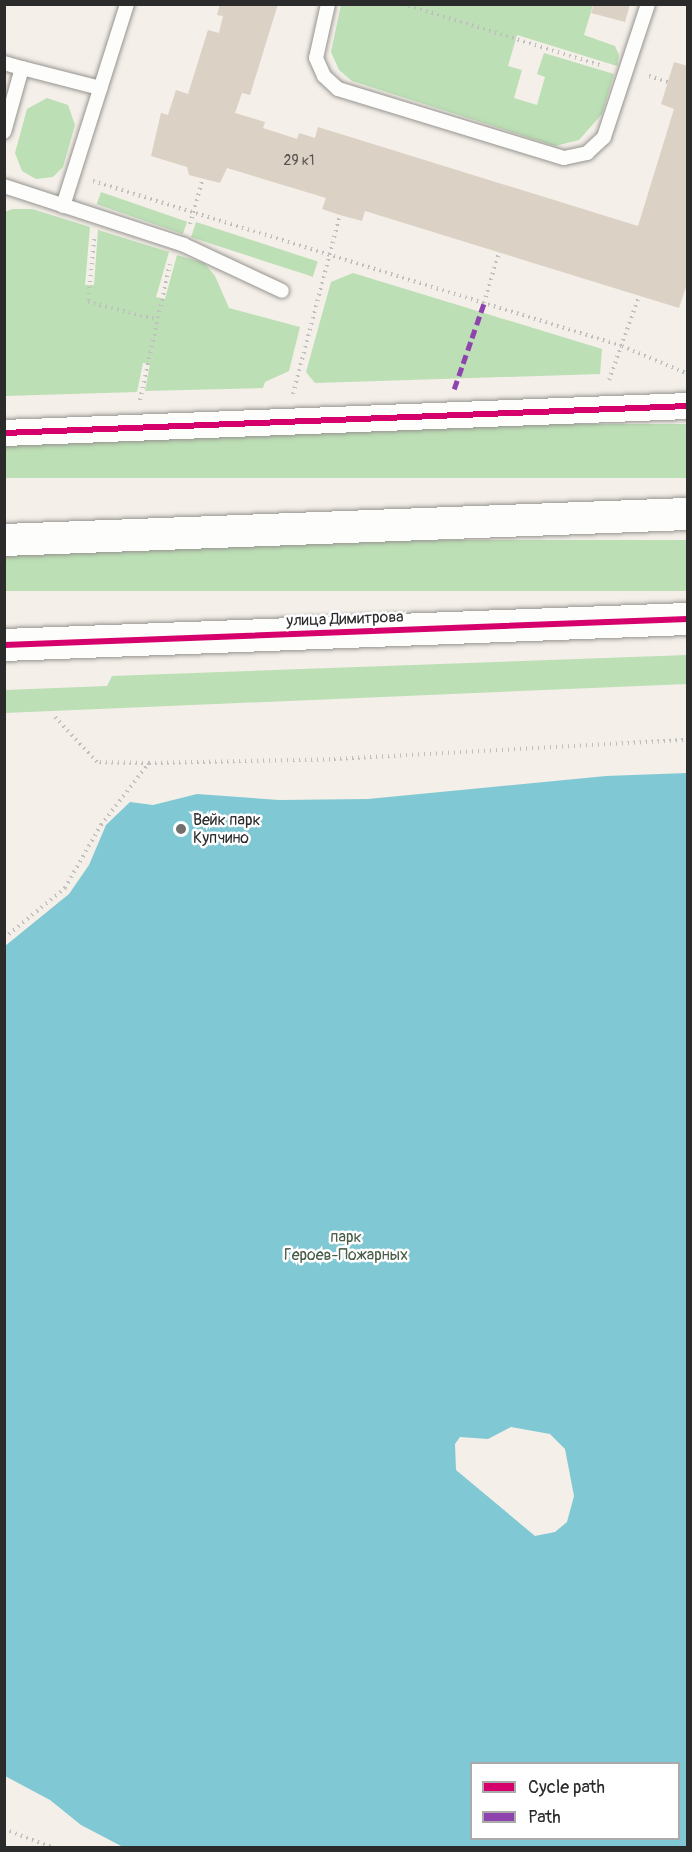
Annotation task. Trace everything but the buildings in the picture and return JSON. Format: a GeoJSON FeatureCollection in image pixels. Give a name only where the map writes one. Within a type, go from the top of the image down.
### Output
{"type":"FeatureCollection","features":[{"type":"Feature","properties":{"kind":"street"},"geometry":{"type":"LineString","coordinates":[[4,433],[687,406]]}},
{"type":"Feature","properties":{"kind":"street"},"geometry":{"type":"LineString","coordinates":[[4,540],[687,514]]}},
{"type":"Feature","properties":{"kind":"street","name":"улица Димитрова"},"geometry":{"type":"LineString","coordinates":[[4,645],[687,620]]}},
{"type":"Feature","properties":{"kind":"lane"},"geometry":{"type":"LineString","coordinates":[[63,206],[127,4]]}},
{"type":"Feature","properties":{"kind":"lane"},"geometry":{"type":"LineString","coordinates":[[328,4],[316,58],[324,76],[338,89],[552,156],[576,158],[597,147],[610,127],[648,4]]}},
{"type":"Feature","properties":{"kind":"lane"},"geometry":{"type":"LineString","coordinates":[[4,63],[100,88]]}},
{"type":"Feature","properties":{"kind":"lane"},"geometry":{"type":"LineString","coordinates":[[4,132],[22,68]]}},
{"type":"Feature","properties":{"kind":"lane"},"geometry":{"type":"LineString","coordinates":[[4,186],[179,244],[282,291]]}},
{"type":"Feature","properties":{"kind":"path"},"geometry":{"type":"LineString","coordinates":[[403,4],[626,73]]}},
{"type":"Feature","properties":{"kind":"path"},"geometry":{"type":"LineString","coordinates":[[73,175],[328,257],[622,346],[687,374]]}},
{"type":"Feature","properties":{"kind":"path"},"geometry":{"type":"LineString","coordinates":[[139,402],[155,319],[179,244],[194,213],[202,178]]}},
{"type":"Feature","properties":{"kind":"path"},"geometry":{"type":"LineString","coordinates":[[292,396],[340,215]]}},
{"type":"Feature","properties":{"kind":"path"},"geometry":{"type":"LineString","coordinates":[[96,217],[88,302],[155,319]]}},
{"type":"Feature","properties":{"kind":"path"},"geometry":{"type":"LineString","coordinates":[[484,303],[500,252]]}},
{"type":"Feature","properties":{"kind":"path"},"geometry":{"type":"LineString","coordinates":[[608,383],[639,296]]}},
{"type":"Feature","properties":{"kind":"path"},"geometry":{"type":"LineString","coordinates":[[55,717],[97,762],[334,759],[687,740]]}},
{"type":"Feature","properties":{"kind":"path"},"geometry":{"type":"LineString","coordinates":[[4,938],[65,888],[101,825],[149,763]]}},
{"type":"Feature","properties":{"kind":"path"},"geometry":{"type":"LineString","coordinates":[[4,1829],[54,1848]]}},
{"type":"Feature","properties":{"kind":"green space"},"geometry":{"type":"Polygon","coordinates":[[[341,5],[593,5],[584,35],[615,46],[619,55],[617,66],[517,35],[508,66],[522,70],[514,98],[537,105],[545,77],[537,74],[544,53],[614,74],[602,114],[579,140],[555,146],[352,81],[339,70],[331,52],[341,5]]]}},
{"type":"Feature","properties":{"kind":"green space"},"geometry":{"type":"Polygon","coordinates":[[[47,98],[68,105],[75,125],[63,167],[53,177],[36,179],[22,171],[15,153],[27,109],[47,98]]]}},
{"type":"Feature","properties":{"kind":"green space"},"geometry":{"type":"Polygon","coordinates":[[[101,192],[187,222],[183,234],[97,204],[101,192]]]}},
{"type":"Feature","properties":{"kind":"green space"},"geometry":{"type":"Polygon","coordinates":[[[13,209],[32,209],[90,227],[85,285],[94,285],[98,230],[169,252],[156,297],[165,299],[177,255],[204,263],[215,276],[229,308],[300,327],[289,371],[265,382],[263,388],[145,391],[150,364],[143,363],[137,392],[5,396],[4,212],[13,209]]]}},
{"type":"Feature","properties":{"kind":"green space"},"geometry":{"type":"Polygon","coordinates":[[[196,222],[318,262],[313,277],[191,237],[196,222]]]}},
{"type":"Feature","properties":{"kind":"green space"},"geometry":{"type":"Polygon","coordinates":[[[353,273],[602,349],[600,374],[315,383],[306,372],[331,282],[353,273]]]}},
{"type":"Feature","properties":{"kind":"green space"},"geometry":{"type":"Polygon","coordinates":[[[5,424],[687,424],[687,478],[5,478],[5,424]]]}},
{"type":"Feature","properties":{"kind":"green space"},"geometry":{"type":"Polygon","coordinates":[[[4,540],[687,540],[687,591],[4,591],[4,540]]]}},
{"type":"Feature","properties":{"kind":"green space"},"geometry":{"type":"Polygon","coordinates":[[[687,655],[687,684],[5,713],[5,690],[107,686],[112,676],[687,655]]]}},
{"type":"Feature","properties":{"kind":"water","name":"парк Героев-Пожарных"},"geometry":{"type":"Polygon","coordinates":[[[687,773],[687,1847],[125,1848],[81,1825],[50,1800],[5,1776],[5,946],[69,894],[89,865],[106,825],[130,802],[153,805],[197,794],[279,800],[368,799],[606,776],[687,773]],[[511,1427],[488,1439],[460,1437],[455,1444],[456,1470],[535,1536],[555,1532],[567,1522],[574,1496],[565,1449],[550,1434],[511,1427]]]}},
{"type":"Feature","properties":{"kind":"marked path"},"geometry":{"type":"LineString","coordinates":[[454,389],[484,303]]}},
{"type":"Feature","properties":{"kind":"cycle path"},"geometry":{"type":"LineString","coordinates":[[4,433],[688,406]]}},
{"type":"Feature","properties":{"kind":"cycle path"},"geometry":{"type":"LineString","coordinates":[[4,645],[688,619]]}},
{"type":"Feature","properties":{"kind":"place","name":"Вейк парк Купчино"},"geometry":{"type":"Point","coordinates":[181,829]}}]}
